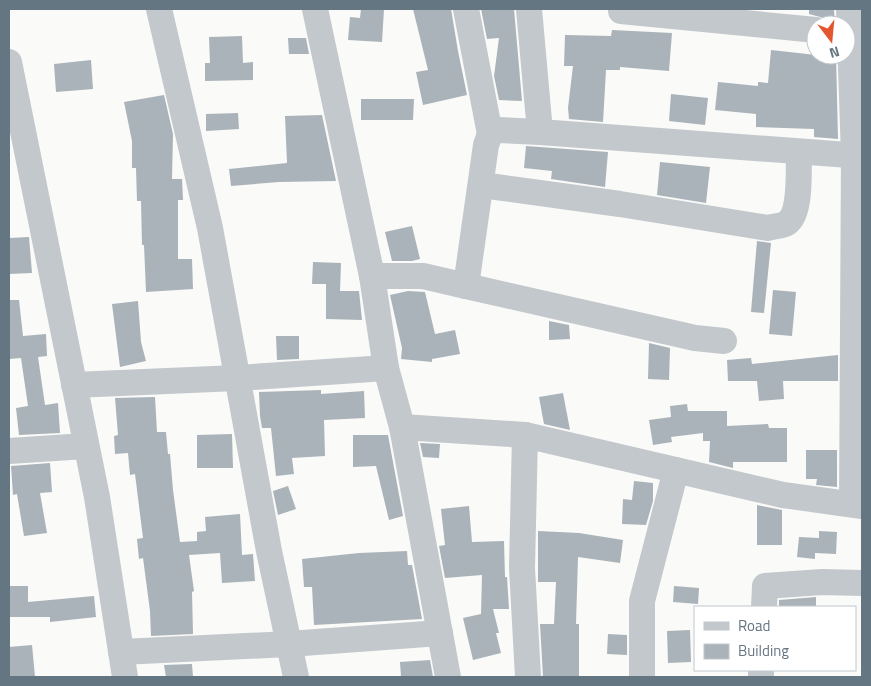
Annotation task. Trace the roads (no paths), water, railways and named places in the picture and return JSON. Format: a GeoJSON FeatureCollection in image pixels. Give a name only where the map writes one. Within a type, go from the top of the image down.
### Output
{"type":"FeatureCollection","features":[{"type":"Feature","properties":{"kind":"street"},"geometry":{"type":"LineString","coordinates":[[159,9],[210,228],[270,551],[296,677]]}},
{"type":"Feature","properties":{"kind":"street"},"geometry":{"type":"LineString","coordinates":[[315,9],[372,276],[386,368],[402,427],[448,677]]}},
{"type":"Feature","properties":{"kind":"street"},"geometry":{"type":"LineString","coordinates":[[466,9],[490,134],[486,145],[466,286]]}},
{"type":"Feature","properties":{"kind":"street"},"geometry":{"type":"LineString","coordinates":[[529,9],[540,132]]}},
{"type":"Feature","properties":{"kind":"street"},"geometry":{"type":"LineString","coordinates":[[621,9],[621,11],[769,17],[806,27]]}},
{"type":"Feature","properties":{"kind":"street"},"geometry":{"type":"LineString","coordinates":[[9,62],[97,497],[123,665],[289,644],[440,633]]}},
{"type":"Feature","properties":{"kind":"street"},"geometry":{"type":"LineString","coordinates":[[402,427],[525,435],[782,496],[857,505],[858,156],[851,65]]}},
{"type":"Feature","properties":{"kind":"street"},"geometry":{"type":"LineString","coordinates":[[490,134],[498,130],[540,132],[858,156]]}},
{"type":"Feature","properties":{"kind":"street"},"geometry":{"type":"LineString","coordinates":[[481,185],[620,204],[768,228],[786,224],[794,215],[797,201],[798,152]]}},
{"type":"Feature","properties":{"kind":"street"},"geometry":{"type":"LineString","coordinates":[[372,276],[423,276],[695,338],[724,341]]}},
{"type":"Feature","properties":{"kind":"street"},"geometry":{"type":"LineString","coordinates":[[74,385],[238,378],[386,368]]}},
{"type":"Feature","properties":{"kind":"street"},"geometry":{"type":"LineString","coordinates":[[525,435],[522,568],[528,677]]}},
{"type":"Feature","properties":{"kind":"street"},"geometry":{"type":"LineString","coordinates":[[9,451],[86,446]]}},
{"type":"Feature","properties":{"kind":"street"},"geometry":{"type":"LineString","coordinates":[[642,677],[642,601],[676,470]]}},
{"type":"Feature","properties":{"kind":"street"},"geometry":{"type":"LineString","coordinates":[[764,606],[765,586],[822,582],[862,583]]}}]}
